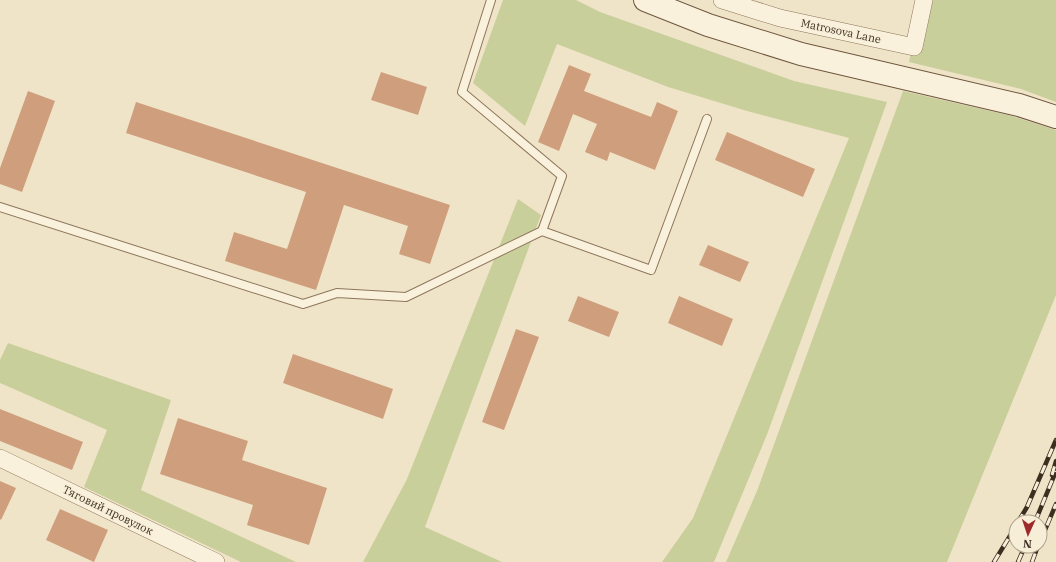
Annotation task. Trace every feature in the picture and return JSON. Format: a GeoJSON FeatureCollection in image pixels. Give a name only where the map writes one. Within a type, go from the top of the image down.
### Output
{"type":"FeatureCollection","features":[{"type":"Feature","properties":{"kind":"street"},"geometry":{"type":"LineString","coordinates":[[645,0],[708,25],[801,54],[1019,105],[1056,117]]}},
{"type":"Feature","properties":{"kind":"street","name":"Matrosova Lane"},"geometry":{"type":"LineString","coordinates":[[722,0],[780,18],[914,47],[924,0]]}},
{"type":"Feature","properties":{"kind":"street","name":"Тяговий провулок"},"geometry":{"type":"LineString","coordinates":[[0,458],[216,562]]}},
{"type":"Feature","properties":{"kind":"lane"},"geometry":{"type":"LineString","coordinates":[[0,207],[303,304],[337,293],[406,297],[542,231],[562,176],[462,92],[491,0]]}},
{"type":"Feature","properties":{"kind":"lane"},"geometry":{"type":"LineString","coordinates":[[542,231],[651,270],[707,119]]}},
{"type":"Feature","properties":{"kind":"green space"},"geometry":{"type":"Polygon","coordinates":[[[503,0],[576,0],[600,12],[794,81],[887,102],[768,432],[714,562],[662,562],[693,518],[849,138],[747,111],[668,87],[557,44],[525,126],[473,83],[503,0]]]}},
{"type":"Feature","properties":{"kind":"green space"},"geometry":{"type":"Polygon","coordinates":[[[923,0],[1056,0],[1056,102],[1021,89],[909,62],[923,0]]]}},
{"type":"Feature","properties":{"kind":"green space"},"geometry":{"type":"Polygon","coordinates":[[[903,91],[1012,116],[1056,130],[1056,295],[947,562],[726,562],[757,491],[903,91]]]}},
{"type":"Feature","properties":{"kind":"green space"},"geometry":{"type":"Polygon","coordinates":[[[518,199],[541,215],[425,527],[502,562],[363,562],[407,479],[518,199]]]}},
{"type":"Feature","properties":{"kind":"green space"},"geometry":{"type":"Polygon","coordinates":[[[8,343],[171,400],[141,490],[296,562],[241,562],[84,487],[107,430],[0,383],[0,360],[8,343]]]}},
{"type":"Feature","properties":{"kind":"building"},"geometry":{"type":"Polygon","coordinates":[[[569,65],[591,74],[584,91],[651,117],[657,102],[678,111],[655,170],[610,152],[607,161],[585,152],[597,124],[573,114],[559,151],[538,142],[569,65]]]}},
{"type":"Feature","properties":{"kind":"building"},"geometry":{"type":"Polygon","coordinates":[[[381,72],[427,87],[418,115],[371,100],[381,72]]]}},
{"type":"Feature","properties":{"kind":"building"},"geometry":{"type":"Polygon","coordinates":[[[28,91],[55,101],[22,192],[0,184],[0,168],[28,91]]]}},
{"type":"Feature","properties":{"kind":"building"},"geometry":{"type":"Polygon","coordinates":[[[136,102],[450,205],[430,264],[399,254],[408,226],[344,205],[316,290],[225,261],[234,232],[287,249],[306,192],[126,133],[136,102]]]}},
{"type":"Feature","properties":{"kind":"building"},"geometry":{"type":"Polygon","coordinates":[[[727,132],[815,169],[803,197],[715,160],[727,132]]]}},
{"type":"Feature","properties":{"kind":"building"},"geometry":{"type":"Polygon","coordinates":[[[708,245],[749,262],[740,282],[699,265],[708,245]]]}},
{"type":"Feature","properties":{"kind":"building"},"geometry":{"type":"Polygon","coordinates":[[[578,296],[619,312],[609,337],[568,321],[578,296]]]}},
{"type":"Feature","properties":{"kind":"building"},"geometry":{"type":"Polygon","coordinates":[[[679,296],[733,319],[722,346],[668,323],[679,296]]]}},
{"type":"Feature","properties":{"kind":"building"},"geometry":{"type":"Polygon","coordinates":[[[516,329],[539,337],[504,430],[482,422],[516,329]]]}},
{"type":"Feature","properties":{"kind":"building"},"geometry":{"type":"Polygon","coordinates":[[[293,354],[393,389],[383,419],[283,383],[293,354]]]}},
{"type":"Feature","properties":{"kind":"building"},"geometry":{"type":"Polygon","coordinates":[[[0,409],[83,442],[72,470],[0,441],[0,409]]]}},
{"type":"Feature","properties":{"kind":"building"},"geometry":{"type":"Polygon","coordinates":[[[178,418],[248,441],[242,460],[327,488],[309,545],[247,525],[253,505],[160,474],[178,418]]]}},
{"type":"Feature","properties":{"kind":"building"},"geometry":{"type":"Polygon","coordinates":[[[0,481],[16,488],[1,520],[0,519],[0,481]]]}},
{"type":"Feature","properties":{"kind":"building"},"geometry":{"type":"Polygon","coordinates":[[[60,509],[108,530],[94,562],[46,540],[60,509]]]}},
{"type":"Feature","properties":{"kind":"railway"},"geometry":{"type":"LineString","coordinates":[[1023,514],[1056,440]]}},
{"type":"Feature","properties":{"kind":"railway"},"geometry":{"type":"LineString","coordinates":[[1052,475],[1056,461]]}},
{"type":"Feature","properties":{"kind":"railway"},"geometry":{"type":"LineString","coordinates":[[1038,514],[1056,471]]}},
{"type":"Feature","properties":{"kind":"railway"},"geometry":{"type":"LineString","coordinates":[[1048,523],[1056,504]]}},
{"type":"Feature","properties":{"kind":"railway"},"geometry":{"type":"LineString","coordinates":[[994,562],[1008,539]]}},
{"type":"Feature","properties":{"kind":"railway"},"geometry":{"type":"LineString","coordinates":[[1018,562],[1022,554]]}},
{"type":"Feature","properties":{"kind":"railway"},"geometry":{"type":"LineString","coordinates":[[1032,562],[1035,554]]}}]}
